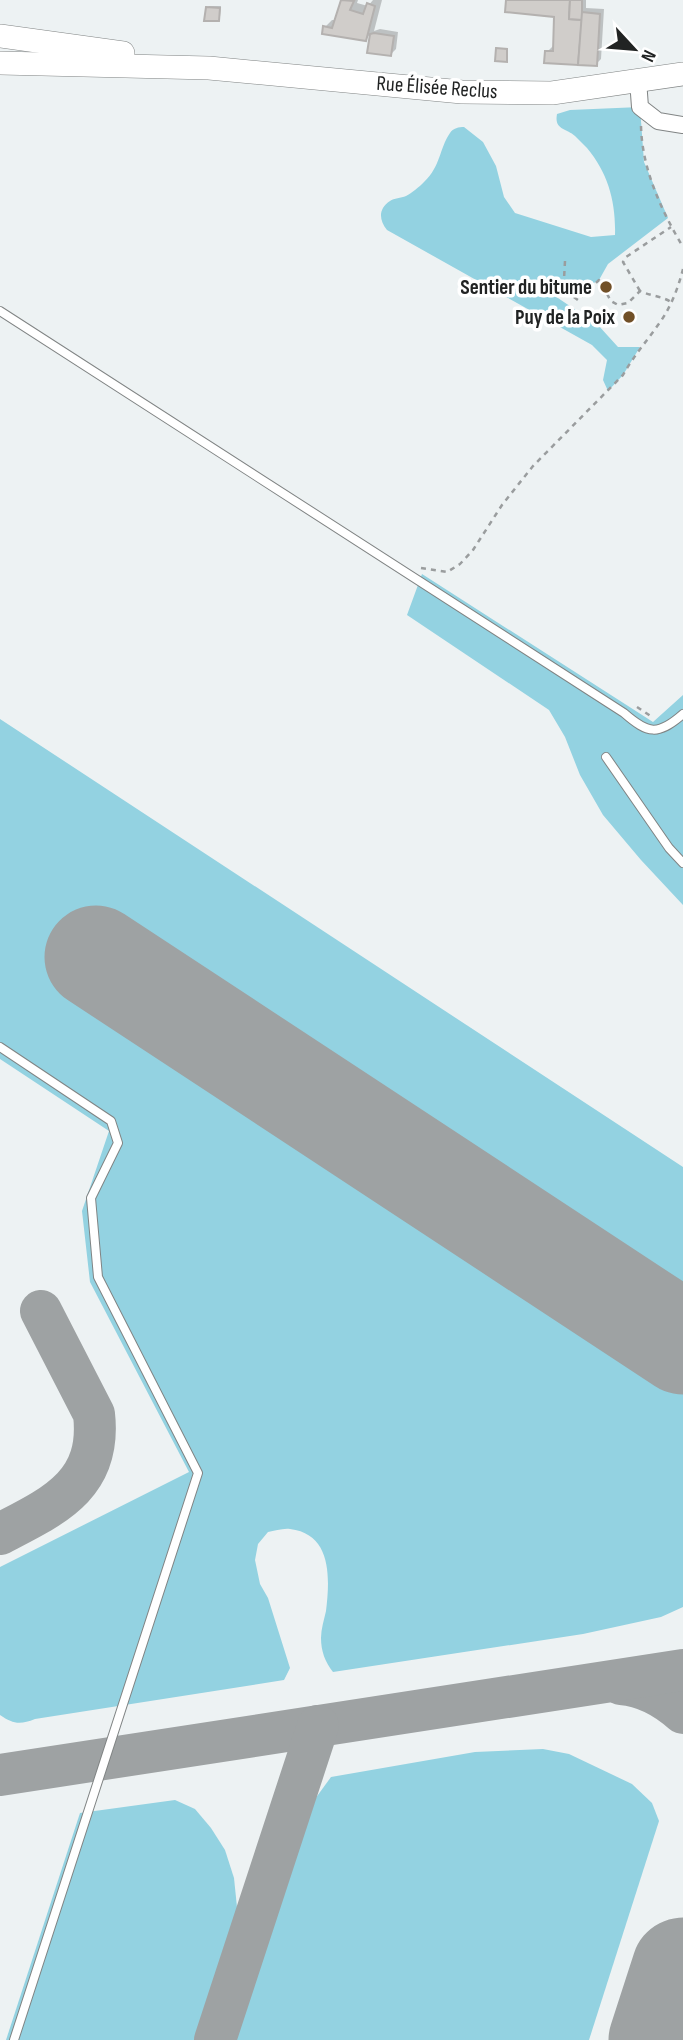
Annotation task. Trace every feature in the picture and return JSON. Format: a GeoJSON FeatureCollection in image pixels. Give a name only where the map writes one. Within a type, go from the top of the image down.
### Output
{"type":"FeatureCollection","features":[{"type":"Feature","properties":{"kind":"main road","name":"Rue Élisée Reclus"},"geometry":{"type":"LineString","coordinates":[[0,36],[139,55],[209,68]]}},
{"type":"Feature","properties":{"kind":"main road","name":"Rue Élisée Reclus"},"geometry":{"type":"LineString","coordinates":[[0,63],[209,68],[462,92],[552,93],[677,74]]}},
{"type":"Feature","properties":{"kind":"street"},"geometry":{"type":"LineString","coordinates":[[638,80],[640,107],[658,121],[683,125]]}},
{"type":"Feature","properties":{"kind":"lane"},"geometry":{"type":"LineString","coordinates":[[0,311],[624,713],[641,728],[659,730],[669,727],[683,714]]}},
{"type":"Feature","properties":{"kind":"lane"},"geometry":{"type":"LineString","coordinates":[[606,757],[669,848],[683,863]]}},
{"type":"Feature","properties":{"kind":"lane"},"geometry":{"type":"LineString","coordinates":[[0,1047],[111,1121],[118,1143],[91,1198],[98,1277],[198,1473],[14,2040]]}},
{"type":"Feature","properties":{"kind":"path"},"geometry":{"type":"LineString","coordinates":[[640,107],[644,162],[659,200],[683,247]]}},
{"type":"Feature","properties":{"kind":"path"},"geometry":{"type":"LineString","coordinates":[[671,226],[626,257],[623,262],[640,291],[671,302]]}},
{"type":"Feature","properties":{"kind":"path"},"geometry":{"type":"LineString","coordinates":[[565,261],[566,291],[578,300],[599,280],[611,301],[618,305],[628,303],[640,291]]}},
{"type":"Feature","properties":{"kind":"path"},"geometry":{"type":"LineString","coordinates":[[421,568],[447,572],[460,565],[533,466],[623,376],[671,302],[683,269]]}},
{"type":"Feature","properties":{"kind":"shaded area"},"geometry":{"type":"Polygon","coordinates":[[[640,107],[644,162],[668,218],[608,264],[599,280],[585,288],[544,283],[552,294],[598,325],[618,347],[640,347],[623,375],[608,391],[603,380],[607,360],[592,345],[387,230],[381,215],[383,207],[390,201],[408,195],[430,176],[450,133],[454,129],[464,127],[483,142],[496,166],[504,197],[515,213],[591,237],[615,235],[614,211],[605,178],[587,148],[559,126],[557,114],[570,110],[640,107]]]}},
{"type":"Feature","properties":{"kind":"shaded area"},"geometry":{"type":"Polygon","coordinates":[[[422,574],[653,722],[683,695],[683,905],[603,815],[580,775],[565,737],[549,710],[407,615],[422,574]]]}},
{"type":"Feature","properties":{"kind":"shaded area"},"geometry":{"type":"Polygon","coordinates":[[[0,719],[683,1167],[683,1607],[661,1617],[583,1634],[333,1672],[324,1656],[321,1643],[328,1585],[325,1559],[314,1539],[304,1533],[282,1529],[268,1532],[258,1544],[255,1560],[260,1584],[268,1598],[290,1668],[284,1680],[21,1723],[0,1715],[0,1567],[189,1472],[90,1282],[82,1211],[109,1131],[0,1059],[0,719]]]}},
{"type":"Feature","properties":{"kind":"shaded area"},"geometry":{"type":"Polygon","coordinates":[[[543,1749],[569,1754],[632,1784],[652,1803],[659,1821],[589,2040],[233,2040],[303,1823],[315,1799],[331,1777],[475,1752],[543,1749]]]}},
{"type":"Feature","properties":{"kind":"shaded area"},"geometry":{"type":"Polygon","coordinates":[[[175,1800],[195,1809],[225,1850],[234,1878],[238,1917],[197,2040],[6,2040],[80,1813],[175,1800]]]}},
{"type":"Feature","properties":{"kind":"building"},"geometry":{"type":"Polygon","coordinates":[[[341,0],[354,1],[350,10],[363,14],[367,3],[375,6],[366,41],[322,34],[323,26],[332,28],[341,0]]]}},
{"type":"Feature","properties":{"kind":"building"},"geometry":{"type":"Polygon","coordinates":[[[506,0],[570,0],[569,19],[582,20],[578,65],[544,63],[545,51],[553,51],[554,17],[505,12],[506,0]]]}},
{"type":"Feature","properties":{"kind":"building"},"geometry":{"type":"Polygon","coordinates":[[[570,0],[582,0],[582,20],[569,19],[570,0]]]}},
{"type":"Feature","properties":{"kind":"building"},"geometry":{"type":"Polygon","coordinates":[[[206,7],[220,8],[219,21],[204,21],[206,7]]]}},
{"type":"Feature","properties":{"kind":"building"},"geometry":{"type":"Polygon","coordinates":[[[582,12],[600,14],[597,66],[578,65],[582,12]]]}},
{"type":"Feature","properties":{"kind":"building"},"geometry":{"type":"Polygon","coordinates":[[[370,34],[394,36],[391,56],[367,53],[370,34]]]}},
{"type":"Feature","properties":{"kind":"building"},"geometry":{"type":"Polygon","coordinates":[[[496,48],[507,49],[507,62],[495,61],[496,48]]]}},
{"type":"Feature","properties":{"kind":"taxiway"},"geometry":{"type":"LineString","coordinates":[[0,1534],[39,1513],[70,1490],[82,1476],[90,1459],[94,1438],[94,1414],[41,1311]]}},
{"type":"Feature","properties":{"kind":"taxiway"},"geometry":{"type":"LineString","coordinates":[[0,1775],[683,1670]]}},
{"type":"Feature","properties":{"kind":"taxiway"},"geometry":{"type":"LineString","coordinates":[[621,1684],[654,1693],[683,1713]]}},
{"type":"Feature","properties":{"kind":"taxiway"},"geometry":{"type":"LineString","coordinates":[[215,2040],[318,1726]]}},
{"type":"Feature","properties":{"kind":"runway"},"geometry":{"type":"LineString","coordinates":[[96,957],[683,1343]]}},
{"type":"Feature","properties":{"kind":"runway"},"geometry":{"type":"LineString","coordinates":[[660,2040],[683,1969]]}},
{"type":"Feature","properties":{"kind":"place","name":"Sentier du bitume"},"geometry":{"type":"Point","coordinates":[606,287]}},
{"type":"Feature","properties":{"kind":"place","name":"Puy de la Poix"},"geometry":{"type":"Point","coordinates":[629,317]}}]}
